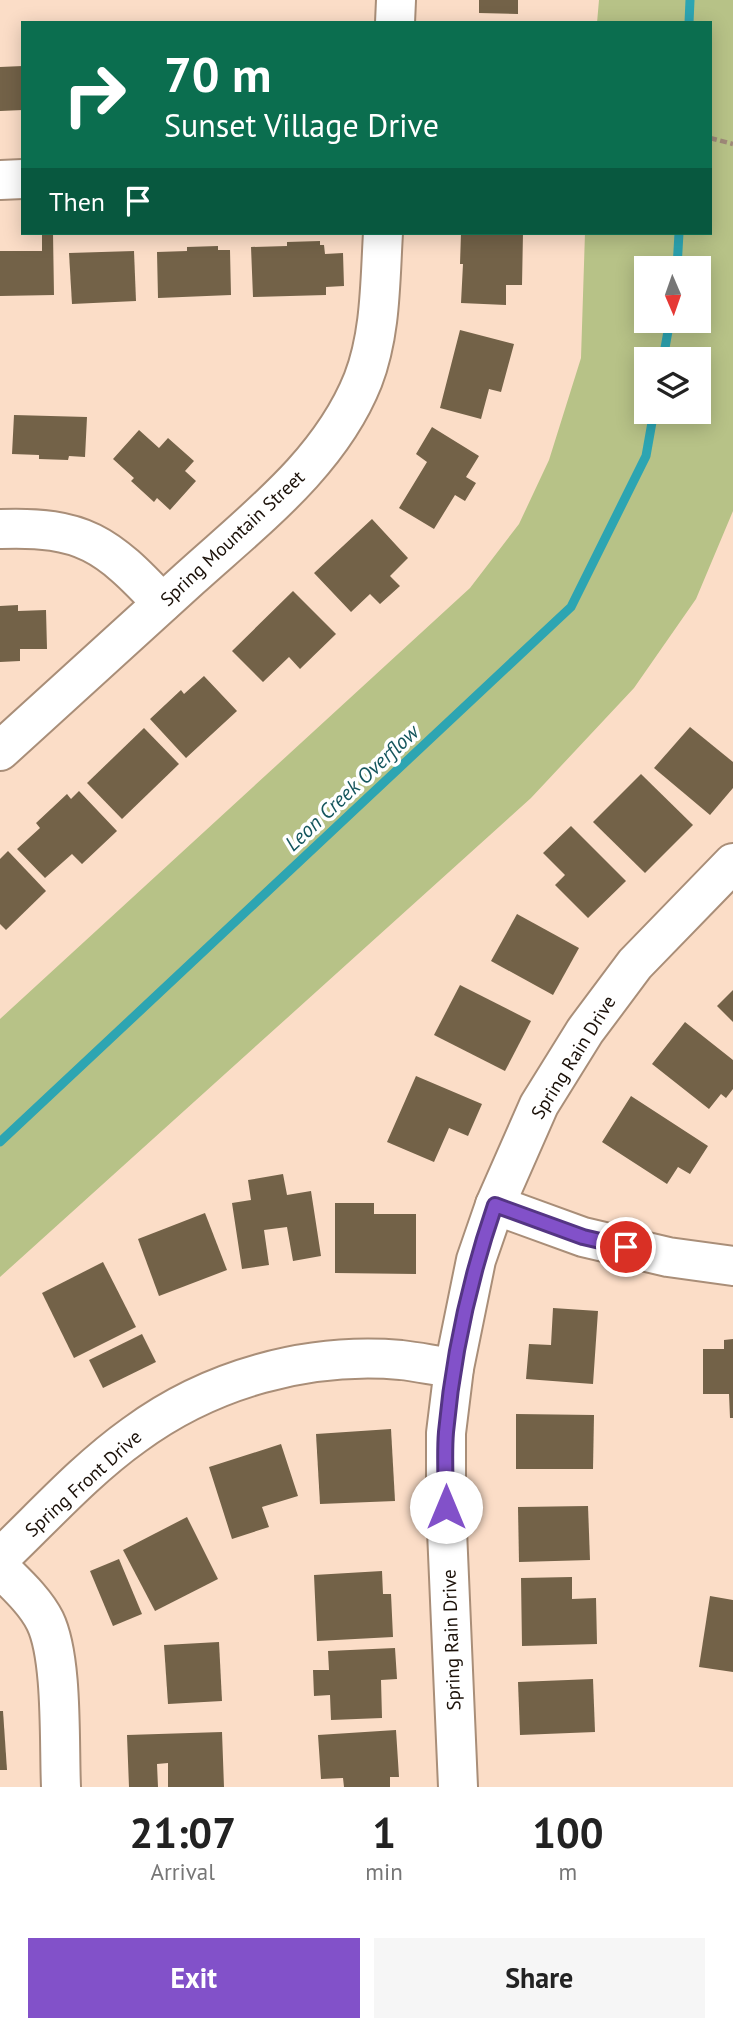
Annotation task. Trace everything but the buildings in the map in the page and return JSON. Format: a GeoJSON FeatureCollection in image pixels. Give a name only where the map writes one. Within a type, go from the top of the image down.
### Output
{"type":"FeatureCollection","features":[{"type":"Feature","properties":{"kind":"street"},"geometry":{"type":"LineString","coordinates":[[395,21],[396,0]]}},
{"type":"Feature","properties":{"kind":"street"},"geometry":{"type":"LineString","coordinates":[[0,180],[21,179]]}},
{"type":"Feature","properties":{"kind":"street","name":"Spring Mountain Street"},"geometry":{"type":"LineString","coordinates":[[0,751],[293,485],[337,432],[372,354],[377,327],[383,235]]}},
{"type":"Feature","properties":{"kind":"street"},"geometry":{"type":"LineString","coordinates":[[0,529],[30,528],[73,534],[97,544],[131,570],[162,603]]}},
{"type":"Feature","properties":{"kind":"street","name":"Spring Rain Drive"},"geometry":{"type":"LineString","coordinates":[[458,1787],[446,1507],[446,1433],[454,1368],[476,1260],[495,1205],[539,1105],[585,1031],[635,964],[733,863]]}},
{"type":"Feature","properties":{"kind":"street"},"geometry":{"type":"LineString","coordinates":[[495,1205],[583,1237],[668,1257],[733,1266]]}},
{"type":"Feature","properties":{"kind":"street","name":"Spring Front Drive"},"geometry":{"type":"LineString","coordinates":[[0,1558],[133,1435],[167,1412],[203,1393],[254,1375],[320,1361],[401,1360],[454,1368]]}},
{"type":"Feature","properties":{"kind":"street"},"geometry":{"type":"LineString","coordinates":[[0,1568],[29,1598],[46,1622],[56,1663],[61,1787]]}},
{"type":"Feature","properties":{"kind":"path"},"geometry":{"type":"LineString","coordinates":[[712,139],[733,144]]}},
{"type":"Feature","properties":{"kind":"green space"},"geometry":{"type":"Polygon","coordinates":[[[599,0],[733,0],[733,511],[696,599],[634,688],[531,798],[0,1277],[0,1019],[470,588],[519,524],[549,460],[581,358],[585,235],[712,235],[712,21],[597,21],[599,0]]]}},
{"type":"Feature","properties":{"kind":"waterway","name":"Leon Creek Overflow"},"geometry":{"type":"LineString","coordinates":[[689,21],[690,0]]}},
{"type":"Feature","properties":{"kind":"waterway","name":"Leon Creek Overflow"},"geometry":{"type":"LineString","coordinates":[[678,256],[679,235]]}},
{"type":"Feature","properties":{"kind":"waterway","name":"Leon Creek Overflow"},"geometry":{"type":"LineString","coordinates":[[665,347],[668,333]]}},
{"type":"Feature","properties":{"kind":"waterway","name":"Leon Creek Overflow"},"geometry":{"type":"LineString","coordinates":[[0,1142],[571,607],[646,456],[652,424]]}},
{"type":"Feature","properties":{"kind":"route"},"geometry":{"type":"LineString","coordinates":[[446,1507],[446,1433],[454,1368],[476,1260],[495,1205],[583,1237],[626,1247]]}}]}
